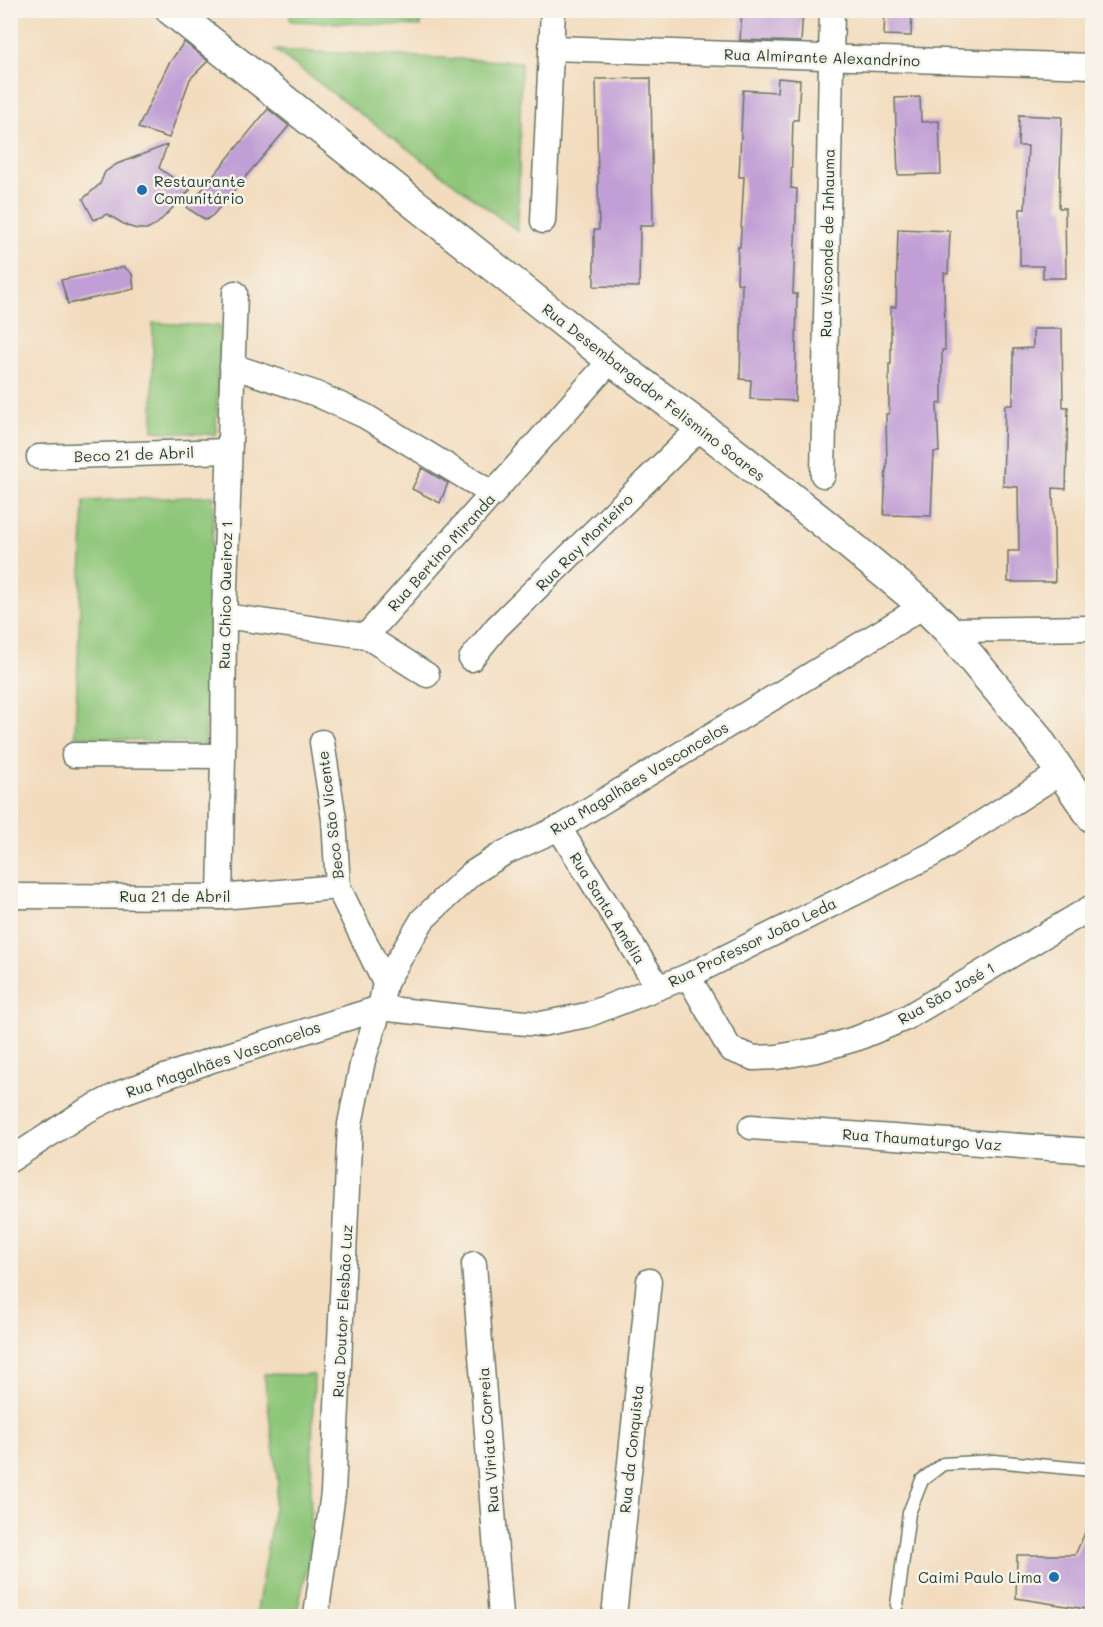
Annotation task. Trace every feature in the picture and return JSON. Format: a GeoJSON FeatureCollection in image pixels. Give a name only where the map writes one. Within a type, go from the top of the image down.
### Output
{"type":"FeatureCollection","features":[{"type":"Feature","properties":{"kind":"street","name":"Rua Desembargador Felismino Soares"},"geometry":{"type":"LineString","coordinates":[[171,10],[611,360],[821,521],[924,606],[948,630],[1033,732],[1092,818]]}},
{"type":"Feature","properties":{"kind":"street"},"geometry":{"type":"LineString","coordinates":[[543,221],[553,10]]}},
{"type":"Feature","properties":{"kind":"street","name":"Rua Visconde de Inhauma"},"geometry":{"type":"LineString","coordinates":[[823,475],[832,10]]}},
{"type":"Feature","properties":{"kind":"street","name":"Rua Almirante Alexandrino"},"geometry":{"type":"LineString","coordinates":[[552,48],[1092,66]]}},
{"type":"Feature","properties":{"kind":"street","name":"Rua Chico Queiroz 1"},"geometry":{"type":"LineString","coordinates":[[220,897],[228,451],[235,293]]}},
{"type":"Feature","properties":{"kind":"street","name":"Rua Bertino Miranda"},"geometry":{"type":"LineString","coordinates":[[366,636],[611,360]]}},
{"type":"Feature","properties":{"kind":"street"},"geometry":{"type":"LineString","coordinates":[[232,366],[314,393],[365,416],[493,494]]}},
{"type":"Feature","properties":{"kind":"street","name":"Rua Ray Monteiro"},"geometry":{"type":"LineString","coordinates":[[471,659],[497,627],[701,427]]}},
{"type":"Feature","properties":{"kind":"street","name":"Beco 21 de Abril"},"geometry":{"type":"LineString","coordinates":[[39,457],[228,451]]}},
{"type":"Feature","properties":{"kind":"street","name":"Rua Magalhães Vasconcelos"},"geometry":{"type":"LineString","coordinates":[[385,982],[423,919],[471,874],[504,853],[559,828],[924,606]]}},
{"type":"Feature","properties":{"kind":"street"},"geometry":{"type":"LineString","coordinates":[[224,616],[366,636],[427,675]]}},
{"type":"Feature","properties":{"kind":"street"},"geometry":{"type":"LineString","coordinates":[[948,630],[1092,628]]}},
{"type":"Feature","properties":{"kind":"street","name":"Beco São Vicente"},"geometry":{"type":"LineString","coordinates":[[322,742],[334,819],[338,887]]}},
{"type":"Feature","properties":{"kind":"street"},"geometry":{"type":"LineString","coordinates":[[74,755],[223,756]]}},
{"type":"Feature","properties":{"kind":"street","name":"Rua Professor João Leda"},"geometry":{"type":"LineString","coordinates":[[380,1008],[541,1024],[587,1015],[688,976],[933,854],[1061,772]]}},
{"type":"Feature","properties":{"kind":"street","name":"Rua Santa Amélia"},"geometry":{"type":"LineString","coordinates":[[559,828],[658,987]]}},
{"type":"Feature","properties":{"kind":"street"},"geometry":{"type":"LineString","coordinates":[[338,887],[385,982]]}},
{"type":"Feature","properties":{"kind":"street","name":"Rua 21 de Abril"},"geometry":{"type":"LineString","coordinates":[[10,896],[220,897],[338,887]]}},
{"type":"Feature","properties":{"kind":"street","name":"Rua São José 1"},"geometry":{"type":"LineString","coordinates":[[688,976],[730,1049],[754,1058],[777,1057],[817,1050],[858,1038],[906,1018],[1092,907]]}},
{"type":"Feature","properties":{"kind":"street","name":"Rua Doutor Elesbão Luz"},"geometry":{"type":"LineString","coordinates":[[316,1617],[333,1493],[350,1124],[363,1060],[380,1008],[385,982]]}},
{"type":"Feature","properties":{"kind":"street","name":"Rua Magalhães Vasconcelos"},"geometry":{"type":"LineString","coordinates":[[10,1160],[84,1112],[123,1092],[212,1060],[380,1008]]}},
{"type":"Feature","properties":{"kind":"street","name":"Rua Thaumaturgo Vaz"},"geometry":{"type":"LineString","coordinates":[[751,1127],[1092,1151]]}},
{"type":"Feature","properties":{"kind":"street","name":"Rua Viriato Correia"},"geometry":{"type":"LineString","coordinates":[[474,1264],[501,1617]]}},
{"type":"Feature","properties":{"kind":"street","name":"Rua da Conquista"},"geometry":{"type":"LineString","coordinates":[[614,1617],[649,1281]]}},
{"type":"Feature","properties":{"kind":"lane"},"geometry":{"type":"LineString","coordinates":[[897,1605],[909,1513],[922,1480],[943,1464],[994,1461],[1092,1470]]}},
{"type":"Feature","properties":{"kind":"green space"},"geometry":{"type":"Polygon","coordinates":[[[290,11],[421,11],[421,26],[290,21],[290,11]]]}},
{"type":"Feature","properties":{"kind":"green space"},"geometry":{"type":"Polygon","coordinates":[[[275,50],[521,62],[518,231],[275,50]]]}},
{"type":"Feature","properties":{"kind":"green space"},"geometry":{"type":"Polygon","coordinates":[[[153,323],[220,326],[216,435],[153,431],[153,323]]]}},
{"type":"Feature","properties":{"kind":"green space"},"geometry":{"type":"Polygon","coordinates":[[[214,496],[205,745],[75,736],[84,501],[214,496]]]}},
{"type":"Feature","properties":{"kind":"green space"},"geometry":{"type":"Polygon","coordinates":[[[264,1374],[314,1375],[309,1559],[296,1616],[256,1616],[278,1483],[264,1374]]]}},
{"type":"Feature","properties":{"kind":"building"},"geometry":{"type":"Polygon","coordinates":[[[742,10],[803,10],[801,42],[740,40],[742,10]]]}},
{"type":"Feature","properties":{"kind":"building"},"geometry":{"type":"Polygon","coordinates":[[[885,10],[912,10],[911,36],[884,35],[885,10]]]}},
{"type":"Feature","properties":{"kind":"building"},"geometry":{"type":"Polygon","coordinates":[[[184,42],[208,61],[190,79],[169,138],[138,128],[168,65],[184,42]]]}},
{"type":"Feature","properties":{"kind":"building"},"geometry":{"type":"Polygon","coordinates":[[[651,78],[653,226],[640,226],[639,287],[594,286],[594,230],[599,230],[596,79],[651,78]]]}},
{"type":"Feature","properties":{"kind":"building"},"geometry":{"type":"Polygon","coordinates":[[[778,78],[800,80],[798,120],[793,120],[791,188],[797,189],[793,294],[797,294],[795,401],[750,399],[751,380],[740,379],[742,284],[737,283],[744,177],[739,177],[743,90],[777,92],[778,78]]]}},
{"type":"Feature","properties":{"kind":"building"},"geometry":{"type":"Polygon","coordinates":[[[920,97],[921,122],[939,121],[941,174],[898,175],[895,98],[920,97]]]}},
{"type":"Feature","properties":{"kind":"building"},"geometry":{"type":"Polygon","coordinates":[[[268,109],[289,126],[213,215],[206,220],[187,208],[268,109]]]}},
{"type":"Feature","properties":{"kind":"building"},"geometry":{"type":"Polygon","coordinates":[[[1019,115],[1062,117],[1059,208],[1065,208],[1066,278],[1043,278],[1043,266],[1020,266],[1020,209],[1025,209],[1028,146],[1018,146],[1019,115]]]}},
{"type":"Feature","properties":{"kind":"building","name":"Restaurante Comunitário"},"geometry":{"type":"Polygon","coordinates":[[[167,145],[159,168],[190,190],[158,223],[149,229],[137,229],[107,214],[94,220],[83,199],[100,184],[105,172],[117,164],[167,145]]]}},
{"type":"Feature","properties":{"kind":"building"},"geometry":{"type":"Polygon","coordinates":[[[898,229],[950,231],[948,274],[944,273],[945,350],[942,350],[942,403],[937,403],[939,452],[934,452],[931,516],[884,515],[887,468],[886,414],[889,414],[889,364],[891,364],[891,307],[896,307],[898,229]]]}},
{"type":"Feature","properties":{"kind":"building"},"geometry":{"type":"Polygon","coordinates":[[[124,267],[132,274],[134,289],[68,304],[61,280],[124,267]]]}},
{"type":"Feature","properties":{"kind":"building"},"geometry":{"type":"Polygon","coordinates":[[[1033,329],[1062,329],[1063,407],[1068,407],[1066,489],[1053,488],[1055,582],[1008,582],[1008,551],[1019,551],[1018,487],[1003,486],[1005,405],[1013,405],[1013,349],[1033,348],[1033,329]]]}},
{"type":"Feature","properties":{"kind":"building"},"geometry":{"type":"Polygon","coordinates":[[[422,468],[448,483],[440,503],[412,489],[422,468]]]}},
{"type":"Feature","properties":{"kind":"building","name":"Caimi Paulo Lima"},"geometry":{"type":"Polygon","coordinates":[[[1092,1517],[1092,1610],[1016,1598],[1017,1555],[1075,1555],[1092,1517]]]}},
{"type":"Feature","properties":{"kind":"place","name":"Restaurante Comunitário"},"geometry":{"type":"Point","coordinates":[142,190]}},
{"type":"Feature","properties":{"kind":"place","name":"Caimi Paulo Lima"},"geometry":{"type":"Point","coordinates":[1054,1577]}}]}
